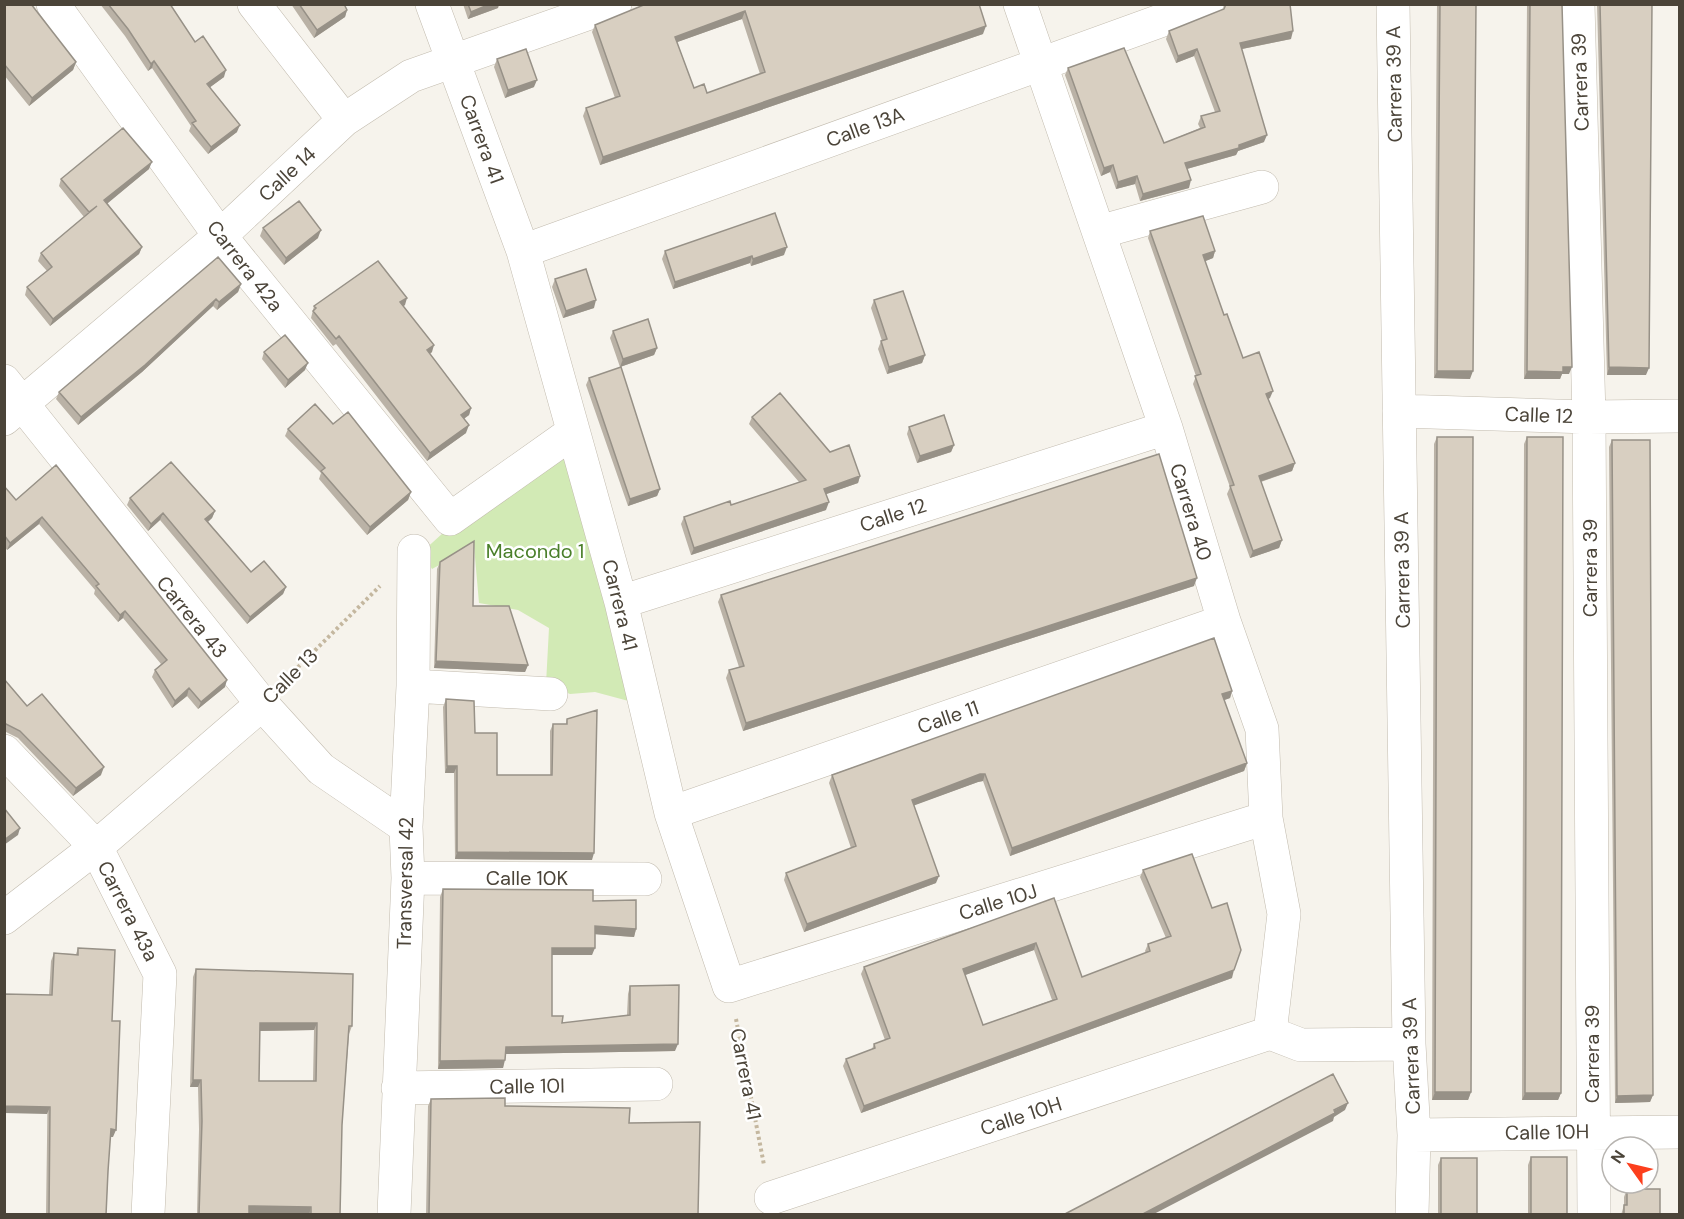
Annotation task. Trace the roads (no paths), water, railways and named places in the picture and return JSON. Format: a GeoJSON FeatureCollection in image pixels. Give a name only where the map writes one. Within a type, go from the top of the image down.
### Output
{"type":"FeatureCollection","features":[{"type":"Feature","properties":{"kind":"street","name":"Carrera 42a"},"geometry":{"type":"LineString","coordinates":[[53,4],[220,237],[450,519],[573,432]]}},
{"type":"Feature","properties":{"kind":"street"},"geometry":{"type":"LineString","coordinates":[[254,4],[344,120]]}},
{"type":"Feature","properties":{"kind":"street","name":"Carrera 41"},"geometry":{"type":"LineString","coordinates":[[432,4],[523,251],[621,602],[671,813],[729,986]]}},
{"type":"Feature","properties":{"kind":"street","name":"Calle 14"},"geometry":{"type":"LineString","coordinates":[[10,401],[220,237],[344,120],[411,76],[615,4]]}},
{"type":"Feature","properties":{"kind":"street","name":"Carrera 40"},"geometry":{"type":"LineString","coordinates":[[1020,4],[1166,428],[1224,621],[1262,729],[1266,818],[1284,914],[1270,1034]]}},
{"type":"Feature","properties":{"kind":"street","name":"Calle 13A"},"geometry":{"type":"LineString","coordinates":[[523,251],[1207,4]]}},
{"type":"Feature","properties":{"kind":"street","name":"Carrera 39 A"},"geometry":{"type":"LineString","coordinates":[[1393,4],[1409,1044],[1414,1135],[1412,1215]]}},
{"type":"Feature","properties":{"kind":"street","name":"Carrera 39"},"geometry":{"type":"LineString","coordinates":[[1578,4],[1589,417],[1594,1215]]}},
{"type":"Feature","properties":{"kind":"street"},"geometry":{"type":"LineString","coordinates":[[1099,232],[1262,188]]}},
{"type":"Feature","properties":{"kind":"street","name":"Carrera 43"},"geometry":{"type":"LineString","coordinates":[[10,401],[262,704],[321,769],[406,827]]}},
{"type":"Feature","properties":{"kind":"street","name":"Calle 12"},"geometry":{"type":"LineString","coordinates":[[1399,411],[1589,417],[1680,416]]}},
{"type":"Feature","properties":{"kind":"street","name":"Calle 12"},"geometry":{"type":"LineString","coordinates":[[621,602],[1166,428]]}},
{"type":"Feature","properties":{"kind":"street","name":"Transversal 42"},"geometry":{"type":"LineString","coordinates":[[394,1215],[408,878],[406,827],[413,686],[414,551]]}},
{"type":"Feature","properties":{"kind":"street","name":"Calle 11"},"geometry":{"type":"LineString","coordinates":[[671,813],[1224,621]]}},
{"type":"Feature","properties":{"kind":"street"},"geometry":{"type":"LineString","coordinates":[[413,686],[551,694]]}},
{"type":"Feature","properties":{"kind":"street","name":"Calle 13"},"geometry":{"type":"LineString","coordinates":[[4,918],[96,847],[262,704]]}},
{"type":"Feature","properties":{"kind":"street","name":"Carrera 43a"},"geometry":{"type":"LineString","coordinates":[[4,751],[96,847],[160,974],[148,1215]]}},
{"type":"Feature","properties":{"kind":"street","name":"Calle 10J"},"geometry":{"type":"LineString","coordinates":[[729,986],[1266,818]]}},
{"type":"Feature","properties":{"kind":"street","name":"Calle 10K"},"geometry":{"type":"LineString","coordinates":[[408,878],[645,879]]}},
{"type":"Feature","properties":{"kind":"street"},"geometry":{"type":"LineString","coordinates":[[1270,1034],[1301,1045],[1409,1044]]}},
{"type":"Feature","properties":{"kind":"street","name":"Calle 10H"},"geometry":{"type":"LineString","coordinates":[[771,1198],[1270,1034]]}},
{"type":"Feature","properties":{"kind":"street","name":"Calle 10I"},"geometry":{"type":"LineString","coordinates":[[398,1088],[656,1084]]}},
{"type":"Feature","properties":{"kind":"street","name":"Calle 10H"},"geometry":{"type":"LineString","coordinates":[[1414,1135],[1593,1131],[1680,1132]]}},
{"type":"Feature","properties":{"kind":"park label","name":"Macondo 1"},"geometry":{"type":"Point","coordinates":[535,551]}}]}
